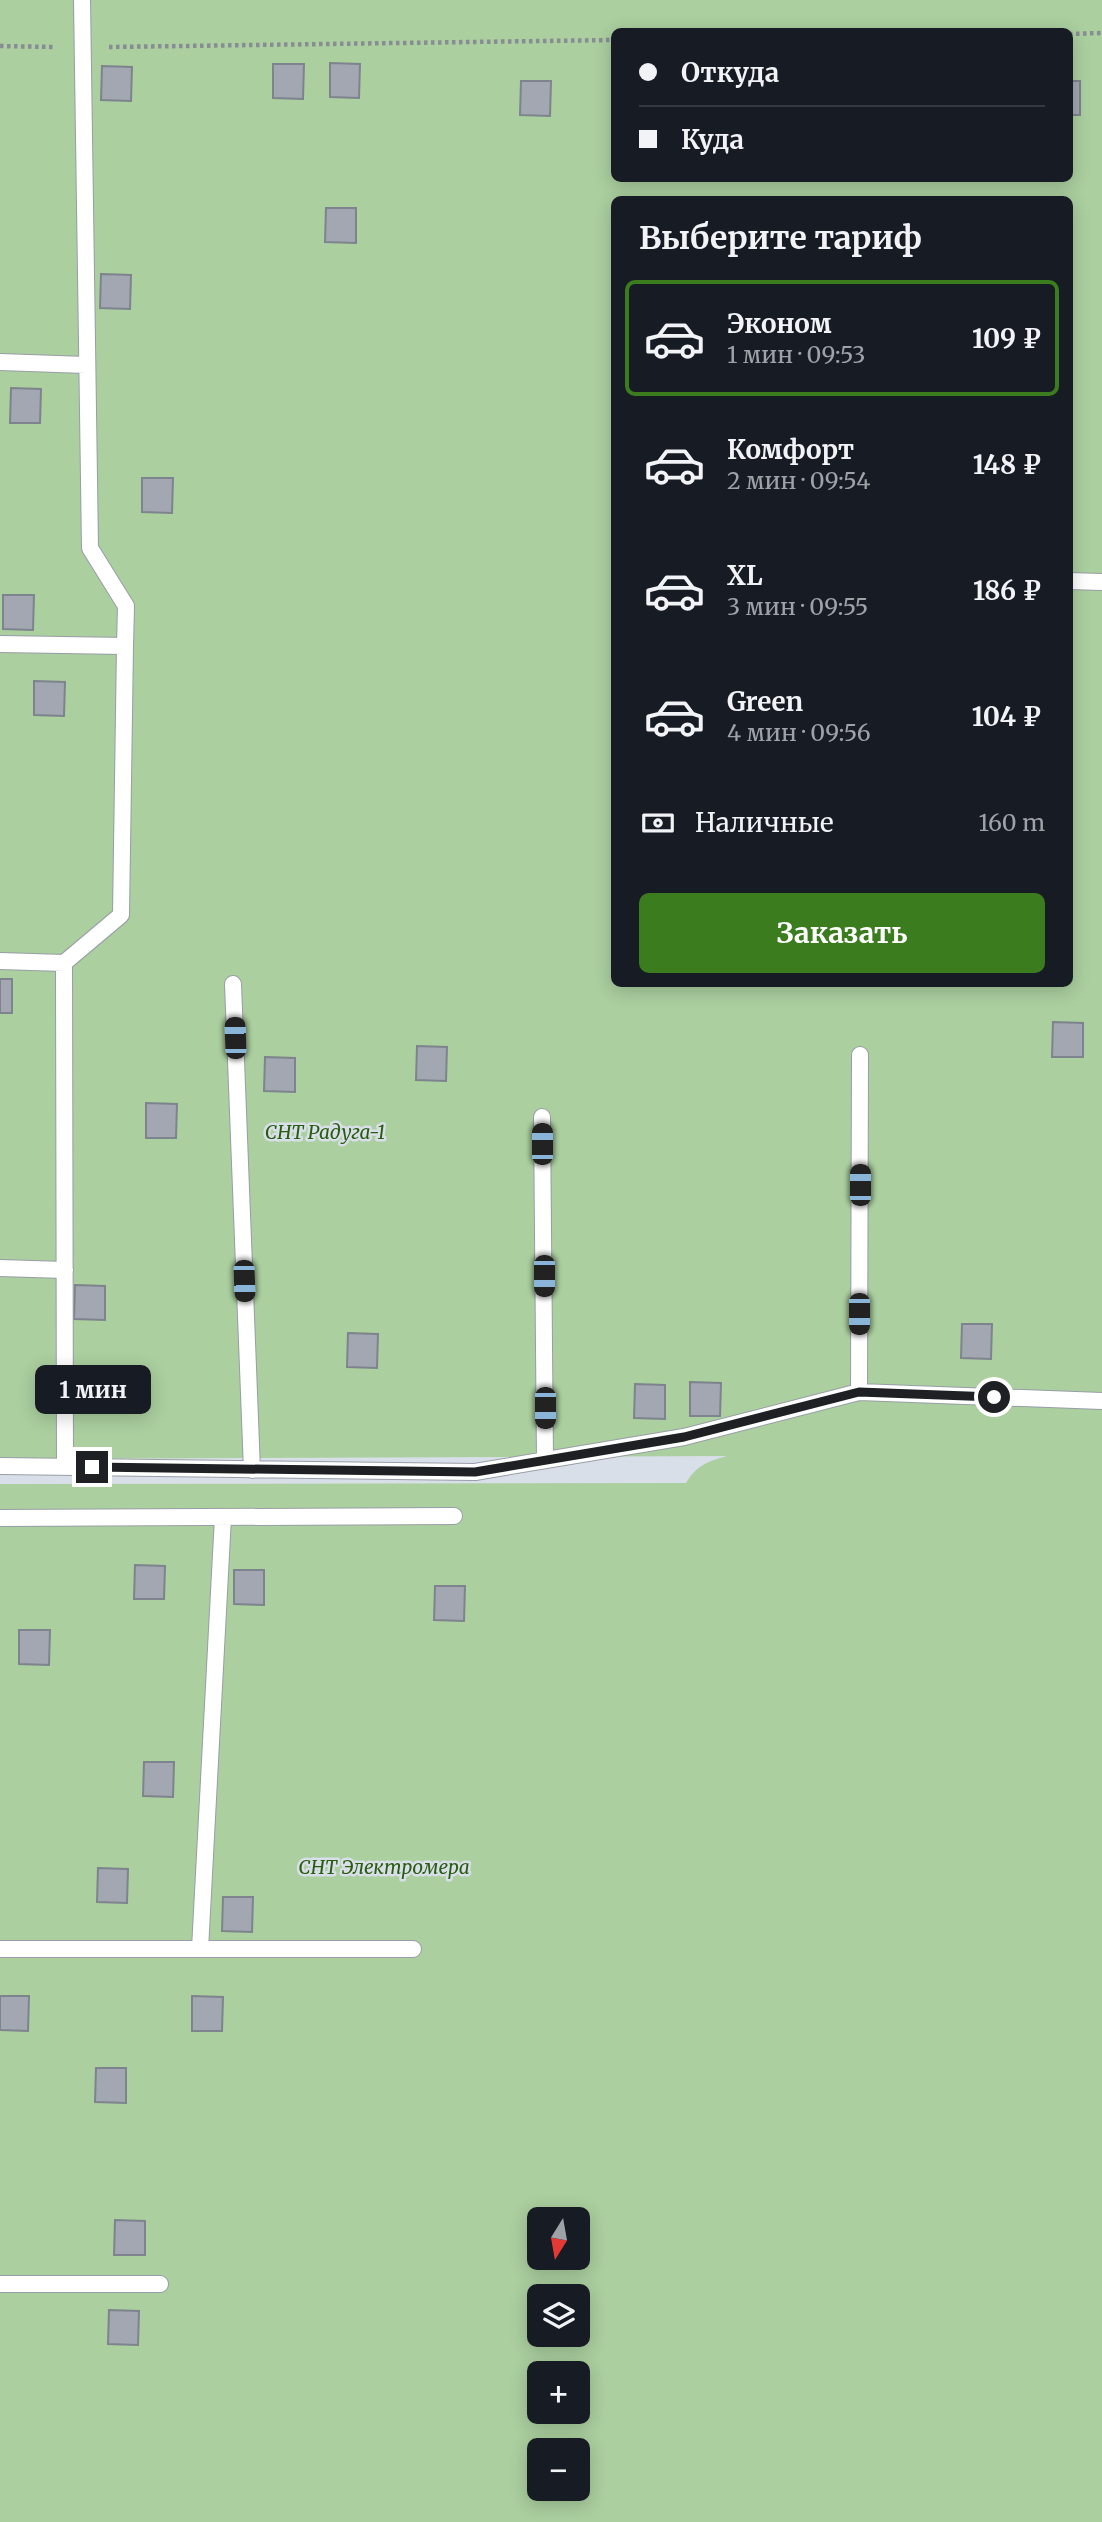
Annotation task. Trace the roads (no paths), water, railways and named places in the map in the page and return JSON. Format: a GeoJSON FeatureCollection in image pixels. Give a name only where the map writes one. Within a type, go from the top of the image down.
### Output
{"type":"FeatureCollection","features":[{"type":"Feature","properties":{"kind":"lane"},"geometry":{"type":"LineString","coordinates":[[0,961],[64,962],[121,915],[126,606],[90,548],[82,0]]}},
{"type":"Feature","properties":{"kind":"lane"},"geometry":{"type":"LineString","coordinates":[[0,362],[86,365]]}},
{"type":"Feature","properties":{"kind":"lane"},"geometry":{"type":"LineString","coordinates":[[1073,581],[1102,582]]}},
{"type":"Feature","properties":{"kind":"lane"},"geometry":{"type":"LineString","coordinates":[[0,644],[125,646]]}},
{"type":"Feature","properties":{"kind":"lane"},"geometry":{"type":"LineString","coordinates":[[64,962],[65,1466]]}},
{"type":"Feature","properties":{"kind":"lane"},"geometry":{"type":"LineString","coordinates":[[233,984],[252,1470]]}},
{"type":"Feature","properties":{"kind":"lane"},"geometry":{"type":"LineString","coordinates":[[859,1392],[860,1055]]}},
{"type":"Feature","properties":{"kind":"lane"},"geometry":{"type":"LineString","coordinates":[[542,1117],[545,1461]]}},
{"type":"Feature","properties":{"kind":"lane"},"geometry":{"type":"LineString","coordinates":[[0,1268],[65,1270]]}},
{"type":"Feature","properties":{"kind":"lane"},"geometry":{"type":"LineString","coordinates":[[0,1466],[475,1472],[684,1437],[859,1392],[1102,1401]]}},
{"type":"Feature","properties":{"kind":"lane"},"geometry":{"type":"LineString","coordinates":[[0,1518],[454,1516]]}},
{"type":"Feature","properties":{"kind":"lane"},"geometry":{"type":"LineString","coordinates":[[200,1950],[223,1517]]}},
{"type":"Feature","properties":{"kind":"lane"},"geometry":{"type":"LineString","coordinates":[[0,1949],[413,1950]]}},
{"type":"Feature","properties":{"kind":"lane"},"geometry":{"type":"LineString","coordinates":[[0,2284],[160,2284]]}},
{"type":"Feature","properties":{"kind":"park label","name":"СНТ Радуга-1"},"geometry":{"type":"Point","coordinates":[325,1132]}},
{"type":"Feature","properties":{"kind":"park label","name":"СНТ Электромера"},"geometry":{"type":"Point","coordinates":[384,1867]}}]}
